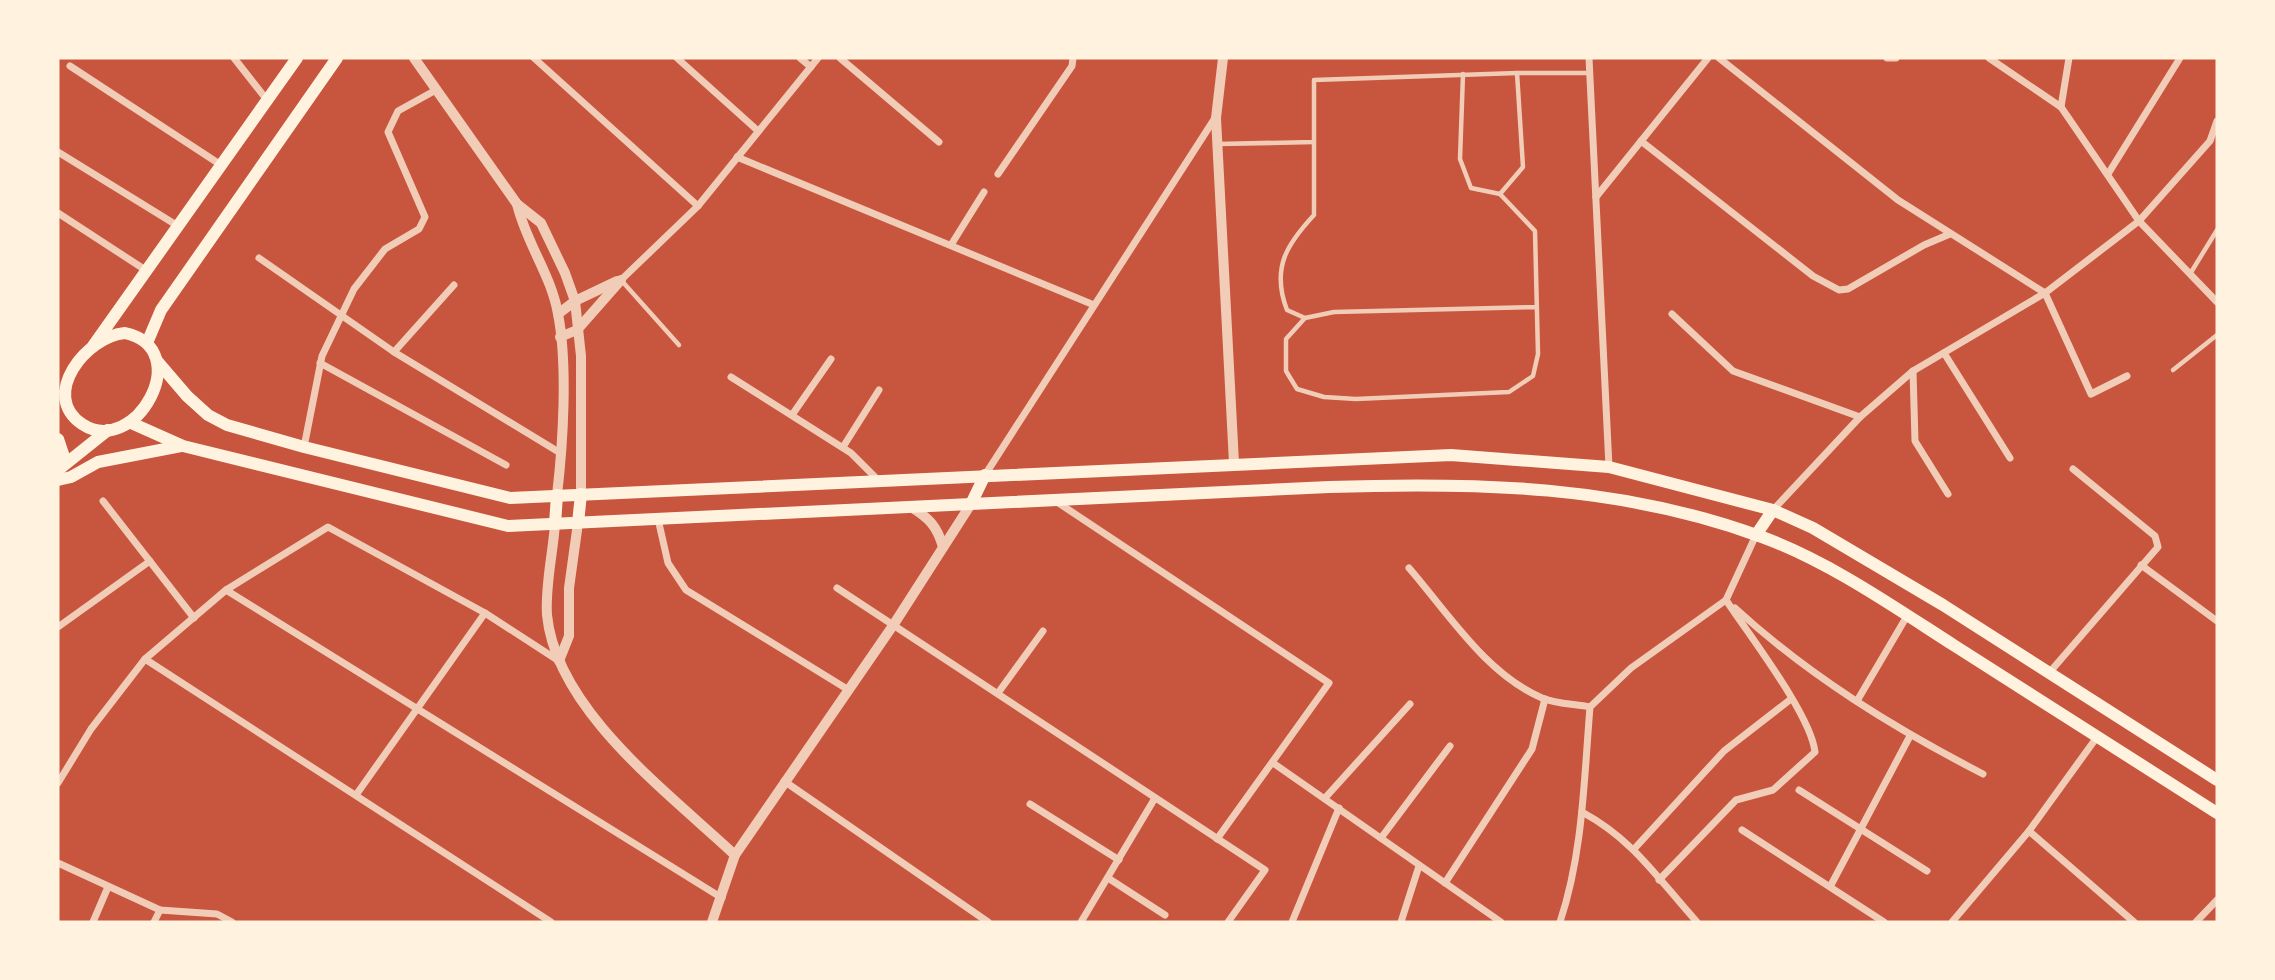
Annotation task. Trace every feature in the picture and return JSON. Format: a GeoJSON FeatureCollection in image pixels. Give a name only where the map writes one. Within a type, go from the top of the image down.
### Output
{"type":"FeatureCollection","features":[{"type":"Feature","properties":{"kind":"main road"},"geometry":{"type":"LineString","coordinates":[[58,395],[296,58]]}},
{"type":"Feature","properties":{"kind":"main road"},"geometry":{"type":"LineString","coordinates":[[147,343],[161,310],[337,58]]}},
{"type":"Feature","properties":{"kind":"main road"},"geometry":{"type":"LineString","coordinates":[[93,346],[115,334],[125,333],[147,343],[157,361],[208,415],[227,425],[510,498],[1451,455],[1609,467],[1773,510],[1851,549],[2217,780]]}},
{"type":"Feature","properties":{"kind":"main road"},"geometry":{"type":"LineString","coordinates":[[58,473],[108,430],[129,422],[152,397],[157,385],[157,361]]}},
{"type":"Feature","properties":{"kind":"main road"},"geometry":{"type":"LineString","coordinates":[[66,382],[66,405],[71,415],[92,428],[108,430]]}},
{"type":"Feature","properties":{"kind":"main road"},"geometry":{"type":"LineString","coordinates":[[129,422],[183,446],[458,516],[508,526],[1451,483],[1570,490],[1672,511],[1756,535],[1838,574],[2217,813]]}},
{"type":"Feature","properties":{"kind":"main road"},"geometry":{"type":"LineString","coordinates":[[58,439],[64,457],[58,473]]}},
{"type":"Feature","properties":{"kind":"main road"},"geometry":{"type":"LineString","coordinates":[[58,473],[71,477],[98,462],[157,448],[183,446]]}},
{"type":"Feature","properties":{"kind":"main road"},"geometry":{"type":"LineString","coordinates":[[971,504],[985,475]]}},
{"type":"Feature","properties":{"kind":"main road"},"geometry":{"type":"LineString","coordinates":[[578,523],[580,494]]}},
{"type":"Feature","properties":{"kind":"main road"},"geometry":{"type":"LineString","coordinates":[[555,524],[557,495]]}},
{"type":"Feature","properties":{"kind":"main road"},"geometry":{"type":"LineString","coordinates":[[1756,535],[1773,510]]}},
{"type":"Feature","properties":{"kind":"street"},"geometry":{"type":"LineString","coordinates":[[234,58],[267,100]]}},
{"type":"Feature","properties":{"kind":"street"},"geometry":{"type":"LineString","coordinates":[[414,58],[517,204],[541,223],[554,245],[575,301],[582,392],[580,494]]}},
{"type":"Feature","properties":{"kind":"street"},"geometry":{"type":"LineString","coordinates":[[534,58],[698,206]]}},
{"type":"Feature","properties":{"kind":"street"},"geometry":{"type":"LineString","coordinates":[[677,58],[757,131]]}},
{"type":"Feature","properties":{"kind":"street"},"geometry":{"type":"LineString","coordinates":[[800,58],[811,67]]}},
{"type":"Feature","properties":{"kind":"street"},"geometry":{"type":"LineString","coordinates":[[560,337],[577,330],[621,280],[698,206],[818,58]]}},
{"type":"Feature","properties":{"kind":"street"},"geometry":{"type":"LineString","coordinates":[[840,58],[939,142]]}},
{"type":"Feature","properties":{"kind":"street"},"geometry":{"type":"LineString","coordinates":[[998,174],[1072,66],[1073,58]]}},
{"type":"Feature","properties":{"kind":"street"},"geometry":{"type":"LineString","coordinates":[[1223,58],[1216,118],[1234,463]]}},
{"type":"Feature","properties":{"kind":"street"},"geometry":{"type":"LineString","coordinates":[[1589,58],[1609,467]]}},
{"type":"Feature","properties":{"kind":"street"},"geometry":{"type":"LineString","coordinates":[[1596,197],[1708,58]]}},
{"type":"Feature","properties":{"kind":"street"},"geometry":{"type":"LineString","coordinates":[[1719,58],[1898,200],[2045,293],[2091,394],[2127,376]]}},
{"type":"Feature","properties":{"kind":"street"},"geometry":{"type":"LineString","coordinates":[[1887,58],[1896,58]]}},
{"type":"Feature","properties":{"kind":"street"},"geometry":{"type":"LineString","coordinates":[[1989,58],[2061,107],[2139,221],[2217,302]]}},
{"type":"Feature","properties":{"kind":"street"},"geometry":{"type":"LineString","coordinates":[[2061,107],[2069,58]]}},
{"type":"Feature","properties":{"kind":"street"},"geometry":{"type":"LineString","coordinates":[[2108,174],[2180,58]]}},
{"type":"Feature","properties":{"kind":"street"},"geometry":{"type":"LineString","coordinates":[[70,66],[221,164]]}},
{"type":"Feature","properties":{"kind":"street"},"geometry":{"type":"LineString","coordinates":[[304,447],[320,363],[354,289],[385,249],[419,229],[425,217],[388,132],[398,111],[436,90]]}},
{"type":"Feature","properties":{"kind":"street"},"geometry":{"type":"LineString","coordinates":[[985,475],[1216,118]]}},
{"type":"Feature","properties":{"kind":"street"},"geometry":{"type":"LineString","coordinates":[[1773,510],[1860,416],[1913,371],[2045,293],[2139,221],[2210,141],[2217,121]]}},
{"type":"Feature","properties":{"kind":"street"},"geometry":{"type":"LineString","coordinates":[[1641,141],[1813,276],[1839,290],[1847,289],[1924,245],[1950,234]]}},
{"type":"Feature","properties":{"kind":"street"},"geometry":{"type":"LineString","coordinates":[[58,152],[178,226]]}},
{"type":"Feature","properties":{"kind":"street"},"geometry":{"type":"LineString","coordinates":[[737,157],[1094,305]]}},
{"type":"Feature","properties":{"kind":"street"},"geometry":{"type":"LineString","coordinates":[[951,245],[984,192]]}},
{"type":"Feature","properties":{"kind":"street"},"geometry":{"type":"LineString","coordinates":[[517,204],[522,228],[537,251],[558,314],[562,454],[557,495]]}},
{"type":"Feature","properties":{"kind":"street"},"geometry":{"type":"LineString","coordinates":[[58,213],[147,271]]}},
{"type":"Feature","properties":{"kind":"street"},"geometry":{"type":"LineString","coordinates":[[259,258],[394,352],[562,454]]}},
{"type":"Feature","properties":{"kind":"street"},"geometry":{"type":"LineString","coordinates":[[558,314],[575,301],[621,280]]}},
{"type":"Feature","properties":{"kind":"street"},"geometry":{"type":"LineString","coordinates":[[394,352],[454,285]]}},
{"type":"Feature","properties":{"kind":"street"},"geometry":{"type":"LineString","coordinates":[[1672,314],[1733,371],[1860,416]]}},
{"type":"Feature","properties":{"kind":"street"},"geometry":{"type":"LineString","coordinates":[[1944,353],[2010,458]]}},
{"type":"Feature","properties":{"kind":"street"},"geometry":{"type":"LineString","coordinates":[[792,415],[831,359]]}},
{"type":"Feature","properties":{"kind":"street"},"geometry":{"type":"LineString","coordinates":[[320,363],[506,465]]}},
{"type":"Feature","properties":{"kind":"street"},"geometry":{"type":"LineString","coordinates":[[1913,371],[1915,441],[1948,494]]}},
{"type":"Feature","properties":{"kind":"street"},"geometry":{"type":"LineString","coordinates":[[731,377],[843,447],[878,480]]}},
{"type":"Feature","properties":{"kind":"street"},"geometry":{"type":"LineString","coordinates":[[843,447],[879,390]]}},
{"type":"Feature","properties":{"kind":"street"},"geometry":{"type":"LineString","coordinates":[[2049,673],[2158,547],[2158,541],[2073,469]]}},
{"type":"Feature","properties":{"kind":"street"},"geometry":{"type":"LineString","coordinates":[[1053,500],[1329,683],[1217,839]]}},
{"type":"Feature","properties":{"kind":"street"},"geometry":{"type":"LineString","coordinates":[[103,501],[194,618]]}},
{"type":"Feature","properties":{"kind":"street"},"geometry":{"type":"LineString","coordinates":[[712,922],[735,855],[894,624],[971,504]]}},
{"type":"Feature","properties":{"kind":"street"},"geometry":{"type":"LineString","coordinates":[[910,507],[930,518],[939,531],[943,547]]}},
{"type":"Feature","properties":{"kind":"street"},"geometry":{"type":"LineString","coordinates":[[658,519],[668,563],[686,590],[847,690]]}},
{"type":"Feature","properties":{"kind":"street"},"geometry":{"type":"LineString","coordinates":[[559,661],[569,636],[569,588],[578,523]]}},
{"type":"Feature","properties":{"kind":"street"},"geometry":{"type":"LineString","coordinates":[[555,524],[547,614],[559,661],[582,702],[643,771],[735,855]]}},
{"type":"Feature","properties":{"kind":"street"},"geometry":{"type":"LineString","coordinates":[[58,783],[91,729],[145,659],[226,590],[328,527],[485,613],[559,661]]}},
{"type":"Feature","properties":{"kind":"street"},"geometry":{"type":"LineString","coordinates":[[1560,922],[1572,886],[1582,812],[1590,707],[1631,668],[1726,600],[1756,535]]}},
{"type":"Feature","properties":{"kind":"street"},"geometry":{"type":"LineString","coordinates":[[58,627],[150,561]]}},
{"type":"Feature","properties":{"kind":"street"},"geometry":{"type":"LineString","coordinates":[[2141,565],[2217,621]]}},
{"type":"Feature","properties":{"kind":"street"},"geometry":{"type":"LineString","coordinates":[[1409,568],[1471,641],[1513,683],[1545,699],[1590,707]]}},
{"type":"Feature","properties":{"kind":"street"},"geometry":{"type":"LineString","coordinates":[[837,588],[1265,870],[1228,922]]}},
{"type":"Feature","properties":{"kind":"street"},"geometry":{"type":"LineString","coordinates":[[226,590],[722,898]]}},
{"type":"Feature","properties":{"kind":"street"},"geometry":{"type":"LineString","coordinates":[[1659,880],[1736,800],[1773,790],[1815,752],[1814,738],[1726,600]]}},
{"type":"Feature","properties":{"kind":"street"},"geometry":{"type":"LineString","coordinates":[[1726,600],[1781,650],[1910,736],[1983,775]]}},
{"type":"Feature","properties":{"kind":"street"},"geometry":{"type":"LineString","coordinates":[[356,795],[485,613]]}},
{"type":"Feature","properties":{"kind":"street"},"geometry":{"type":"LineString","coordinates":[[1857,701],[1907,616]]}},
{"type":"Feature","properties":{"kind":"street"},"geometry":{"type":"LineString","coordinates":[[998,693],[1043,631]]}},
{"type":"Feature","properties":{"kind":"street"},"geometry":{"type":"LineString","coordinates":[[145,659],[551,922]]}},
{"type":"Feature","properties":{"kind":"street"},"geometry":{"type":"LineString","coordinates":[[1445,883],[1532,749],[1545,699]]}},
{"type":"Feature","properties":{"kind":"street"},"geometry":{"type":"LineString","coordinates":[[1634,848],[1724,751],[1791,699]]}},
{"type":"Feature","properties":{"kind":"street"},"geometry":{"type":"LineString","coordinates":[[1325,798],[1410,704]]}},
{"type":"Feature","properties":{"kind":"street"},"geometry":{"type":"LineString","coordinates":[[1831,885],[1910,736]]}},
{"type":"Feature","properties":{"kind":"street"},"geometry":{"type":"LineString","coordinates":[[1952,922],[2029,831],[2098,737]]}},
{"type":"Feature","properties":{"kind":"street"},"geometry":{"type":"LineString","coordinates":[[1381,838],[1450,746]]}},
{"type":"Feature","properties":{"kind":"street"},"geometry":{"type":"LineString","coordinates":[[1273,763],[1502,922]]}},
{"type":"Feature","properties":{"kind":"street"},"geometry":{"type":"LineString","coordinates":[[784,781],[988,922]]}},
{"type":"Feature","properties":{"kind":"street"},"geometry":{"type":"LineString","coordinates":[[1799,790],[1927,871]]}},
{"type":"Feature","properties":{"kind":"street"},"geometry":{"type":"LineString","coordinates":[[1081,922],[1155,797]]}},
{"type":"Feature","properties":{"kind":"street"},"geometry":{"type":"LineString","coordinates":[[1030,804],[1119,860]]}},
{"type":"Feature","properties":{"kind":"street"},"geometry":{"type":"LineString","coordinates":[[1293,922],[1339,808]]}},
{"type":"Feature","properties":{"kind":"street"},"geometry":{"type":"LineString","coordinates":[[1582,812],[1609,826],[1634,848],[1697,922]]}},
{"type":"Feature","properties":{"kind":"street"},"geometry":{"type":"LineString","coordinates":[[1742,830],[1831,885],[1884,922]]}},
{"type":"Feature","properties":{"kind":"street"},"geometry":{"type":"LineString","coordinates":[[2029,831],[2134,922]]}},
{"type":"Feature","properties":{"kind":"street"},"geometry":{"type":"LineString","coordinates":[[58,863],[160,910],[217,914],[232,922]]}},
{"type":"Feature","properties":{"kind":"street"},"geometry":{"type":"LineString","coordinates":[[1402,922],[1419,866]]}},
{"type":"Feature","properties":{"kind":"street"},"geometry":{"type":"LineString","coordinates":[[1108,878],[1165,915]]}},
{"type":"Feature","properties":{"kind":"street"},"geometry":{"type":"LineString","coordinates":[[93,922],[108,887]]}},
{"type":"Feature","properties":{"kind":"street"},"geometry":{"type":"LineString","coordinates":[[2196,922],[2217,900]]}},
{"type":"Feature","properties":{"kind":"street"},"geometry":{"type":"LineString","coordinates":[[154,922],[160,910]]}},
{"type":"Feature","properties":{"kind":"lane"},"geometry":{"type":"LineString","coordinates":[[1500,194],[1523,167],[1517,73]]}},
{"type":"Feature","properties":{"kind":"lane"},"geometry":{"type":"LineString","coordinates":[[1537,307],[1334,312],[1305,318],[1287,310],[1283,297],[1283,257],[1290,241],[1314,215],[1314,80],[1463,74],[1590,73]]}},
{"type":"Feature","properties":{"kind":"lane"},"geometry":{"type":"LineString","coordinates":[[1305,318],[1286,339],[1286,371],[1297,389],[1324,397],[1356,399],[1509,392],[1532,376],[1538,354],[1535,231],[1500,194],[1471,188],[1460,159],[1463,74]]}},
{"type":"Feature","properties":{"kind":"lane"},"geometry":{"type":"LineString","coordinates":[[1217,144],[1314,142]]}},
{"type":"Feature","properties":{"kind":"lane"},"geometry":{"type":"LineString","coordinates":[[2190,274],[2217,230]]}},
{"type":"Feature","properties":{"kind":"lane"},"geometry":{"type":"LineString","coordinates":[[621,280],[679,345]]}},
{"type":"Feature","properties":{"kind":"lane"},"geometry":{"type":"LineString","coordinates":[[2173,370],[2217,335]]}}]}
